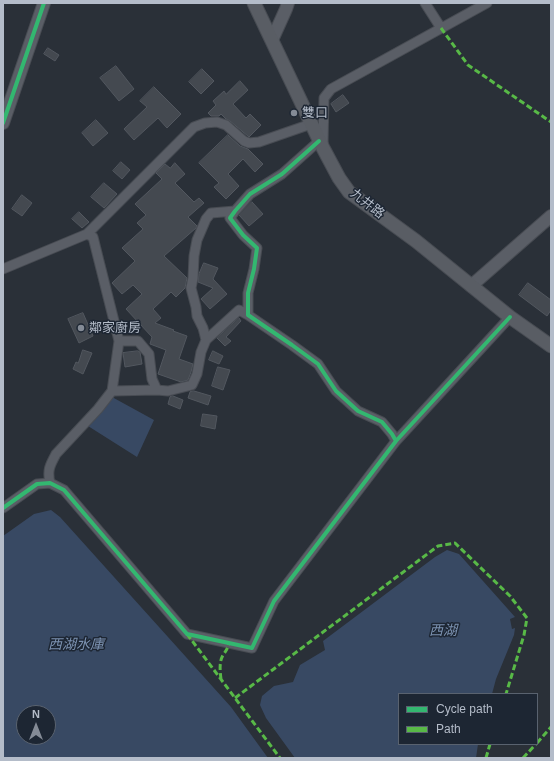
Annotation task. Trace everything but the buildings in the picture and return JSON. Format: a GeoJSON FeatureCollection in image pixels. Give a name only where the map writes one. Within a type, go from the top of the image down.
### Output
{"type":"FeatureCollection","features":[{"type":"Feature","properties":{"kind":"main road","name":"九井路"},"geometry":{"type":"LineString","coordinates":[[254,3],[321,145],[339,178],[349,192],[416,241],[510,317],[551,346]]}},
{"type":"Feature","properties":{"kind":"street"},"geometry":{"type":"LineString","coordinates":[[3,123],[44,3]]}},
{"type":"Feature","properties":{"kind":"street"},"geometry":{"type":"LineString","coordinates":[[272,40],[288,3]]}},
{"type":"Feature","properties":{"kind":"street"},"geometry":{"type":"LineString","coordinates":[[425,3],[441,28]]}},
{"type":"Feature","properties":{"kind":"street"},"geometry":{"type":"LineString","coordinates":[[248,315],[248,293],[257,248],[243,235],[230,218],[235,210],[250,194],[282,174],[321,145],[324,98],[331,89],[486,3]]}},
{"type":"Feature","properties":{"kind":"street"},"geometry":{"type":"LineString","coordinates":[[3,269],[87,234],[194,127],[205,123],[217,122],[226,125],[244,141],[249,143],[259,142],[311,124]]}},
{"type":"Feature","properties":{"kind":"street"},"geometry":{"type":"LineString","coordinates":[[206,340],[203,328],[197,316],[191,288],[197,240],[206,219],[211,213],[235,210]]}},
{"type":"Feature","properties":{"kind":"street"},"geometry":{"type":"LineString","coordinates":[[471,286],[551,216]]}},
{"type":"Feature","properties":{"kind":"street"},"geometry":{"type":"LineString","coordinates":[[50,483],[48,474],[51,463],[56,454],[98,409],[112,391],[119,341],[93,237],[87,234]]}},
{"type":"Feature","properties":{"kind":"street"},"geometry":{"type":"LineString","coordinates":[[112,391],[168,391],[192,385],[197,374],[201,352],[206,340],[239,310],[318,364],[336,391],[358,411],[382,422],[396,441]]}},
{"type":"Feature","properties":{"kind":"street"},"geometry":{"type":"LineString","coordinates":[[3,508],[37,484],[50,483],[64,490],[187,634],[252,648],[274,601],[396,441],[510,317]]}},
{"type":"Feature","properties":{"kind":"street"},"geometry":{"type":"LineString","coordinates":[[119,341],[138,341],[149,354],[152,379],[157,390]]}},
{"type":"Feature","properties":{"kind":"water"},"geometry":{"type":"Polygon","coordinates":[[[112,397],[154,420],[137,457],[88,426],[112,397]]]}},
{"type":"Feature","properties":{"kind":"water","name":"西湖水庫"},"geometry":{"type":"Polygon","coordinates":[[[51,510],[60,517],[231,707],[268,758],[3,758],[3,536],[34,514],[51,510]]]}},
{"type":"Feature","properties":{"kind":"water","name":"西湖"},"geometry":{"type":"Polygon","coordinates":[[[447,550],[459,554],[515,617],[510,619],[512,629],[515,628],[514,635],[496,679],[492,693],[398,693],[398,745],[478,745],[476,758],[295,758],[266,718],[260,705],[262,696],[274,686],[293,682],[300,665],[325,650],[323,641],[435,557],[447,550]]]}},
{"type":"Feature","properties":{"kind":"marked path"},"geometry":{"type":"LineString","coordinates":[[441,28],[468,65],[551,122]]}},
{"type":"Feature","properties":{"kind":"marked path"},"geometry":{"type":"LineString","coordinates":[[235,698],[438,546],[455,543],[510,596],[527,618],[524,635],[506,693]]}},
{"type":"Feature","properties":{"kind":"marked path"},"geometry":{"type":"LineString","coordinates":[[187,634],[280,758]]}},
{"type":"Feature","properties":{"kind":"marked path"},"geometry":{"type":"LineString","coordinates":[[221,679],[221,661],[229,643]]}},
{"type":"Feature","properties":{"kind":"marked path"},"geometry":{"type":"LineString","coordinates":[[538,742],[551,727]]}},
{"type":"Feature","properties":{"kind":"marked path"},"geometry":{"type":"LineString","coordinates":[[486,758],[490,745]]}},
{"type":"Feature","properties":{"kind":"marked path"},"geometry":{"type":"LineString","coordinates":[[523,758],[535,745]]}},
{"type":"Feature","properties":{"kind":"cycle path"},"geometry":{"type":"LineString","coordinates":[[3,123],[44,3]]}},
{"type":"Feature","properties":{"kind":"cycle path"},"geometry":{"type":"LineString","coordinates":[[319,141],[282,174],[250,194],[230,218],[243,235],[257,248],[248,293],[248,315],[318,364],[336,391],[358,411],[382,422],[396,441]]}},
{"type":"Feature","properties":{"kind":"cycle path"},"geometry":{"type":"LineString","coordinates":[[3,508],[37,484],[50,483],[64,490],[187,634],[252,648],[274,601],[396,441],[510,317]]}},
{"type":"Feature","properties":{"kind":"place","name":"雙口"},"geometry":{"type":"Point","coordinates":[294,113]}},
{"type":"Feature","properties":{"kind":"place","name":"鄰家廚房"},"geometry":{"type":"Point","coordinates":[81,328]}}]}
